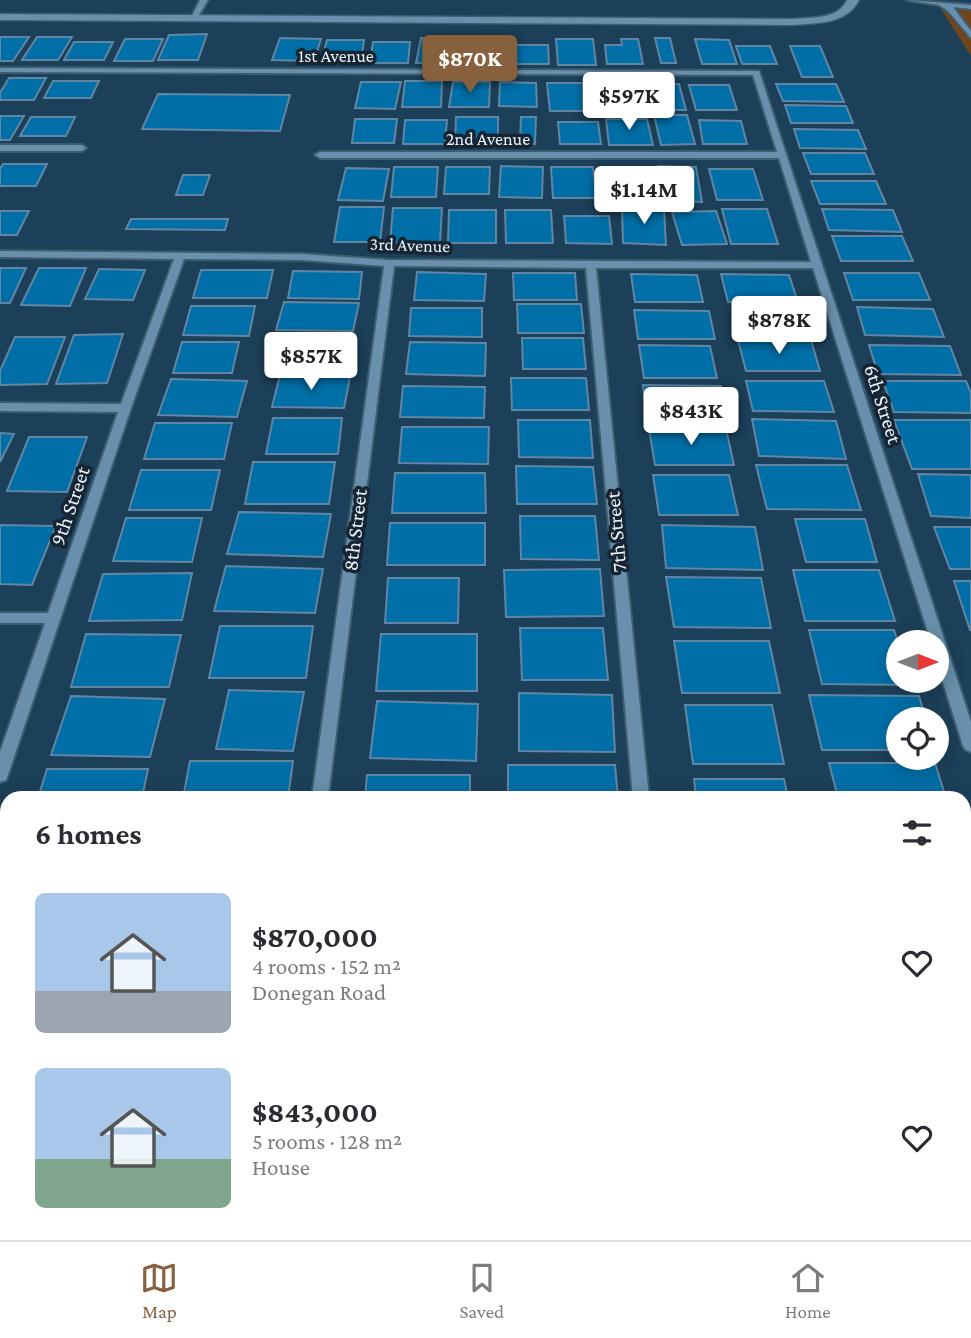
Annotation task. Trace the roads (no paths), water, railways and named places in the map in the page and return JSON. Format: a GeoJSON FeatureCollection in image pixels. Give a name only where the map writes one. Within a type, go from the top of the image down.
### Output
{"type":"FeatureCollection","features":[{"type":"Feature","properties":{"kind":"street"},"geometry":{"type":"LineString","coordinates":[[0,17],[792,22],[824,19],[844,13],[851,7],[853,0]]}},
{"type":"Feature","properties":{"kind":"lane"},"geometry":{"type":"LineString","coordinates":[[193,18],[204,0]]}},
{"type":"Feature","properties":{"kind":"lane"},"geometry":{"type":"LineString","coordinates":[[911,0],[971,7]]}},
{"type":"Feature","properties":{"kind":"lane"},"geometry":{"type":"LineString","coordinates":[[941,5],[951,9],[971,36]]}},
{"type":"Feature","properties":{"kind":"lane","name":"1st Avenue"},"geometry":{"type":"LineString","coordinates":[[0,70],[756,73]]}},
{"type":"Feature","properties":{"kind":"lane","name":"6th Street"},"geometry":{"type":"LineString","coordinates":[[756,73],[971,746]]}},
{"type":"Feature","properties":{"kind":"lane"},"geometry":{"type":"LineString","coordinates":[[0,148],[82,148]]}},
{"type":"Feature","properties":{"kind":"lane","name":"2nd Avenue"},"geometry":{"type":"LineString","coordinates":[[320,155],[783,155]]}},
{"type":"Feature","properties":{"kind":"lane","name":"3rd Avenue"},"geometry":{"type":"LineString","coordinates":[[0,254],[302,257],[389,262],[591,265],[818,265]]}},
{"type":"Feature","properties":{"kind":"lane","name":"9th Street"},"geometry":{"type":"LineString","coordinates":[[0,775],[125,408],[180,257]]}},
{"type":"Feature","properties":{"kind":"lane","name":"8th Street"},"geometry":{"type":"LineString","coordinates":[[321,791],[389,262]]}},
{"type":"Feature","properties":{"kind":"lane","name":"7th Street"},"geometry":{"type":"LineString","coordinates":[[591,265],[640,791]]}},
{"type":"Feature","properties":{"kind":"lane"},"geometry":{"type":"LineString","coordinates":[[0,407],[125,408]]}},
{"type":"Feature","properties":{"kind":"lane"},"geometry":{"type":"LineString","coordinates":[[0,618],[54,618]]}}]}
